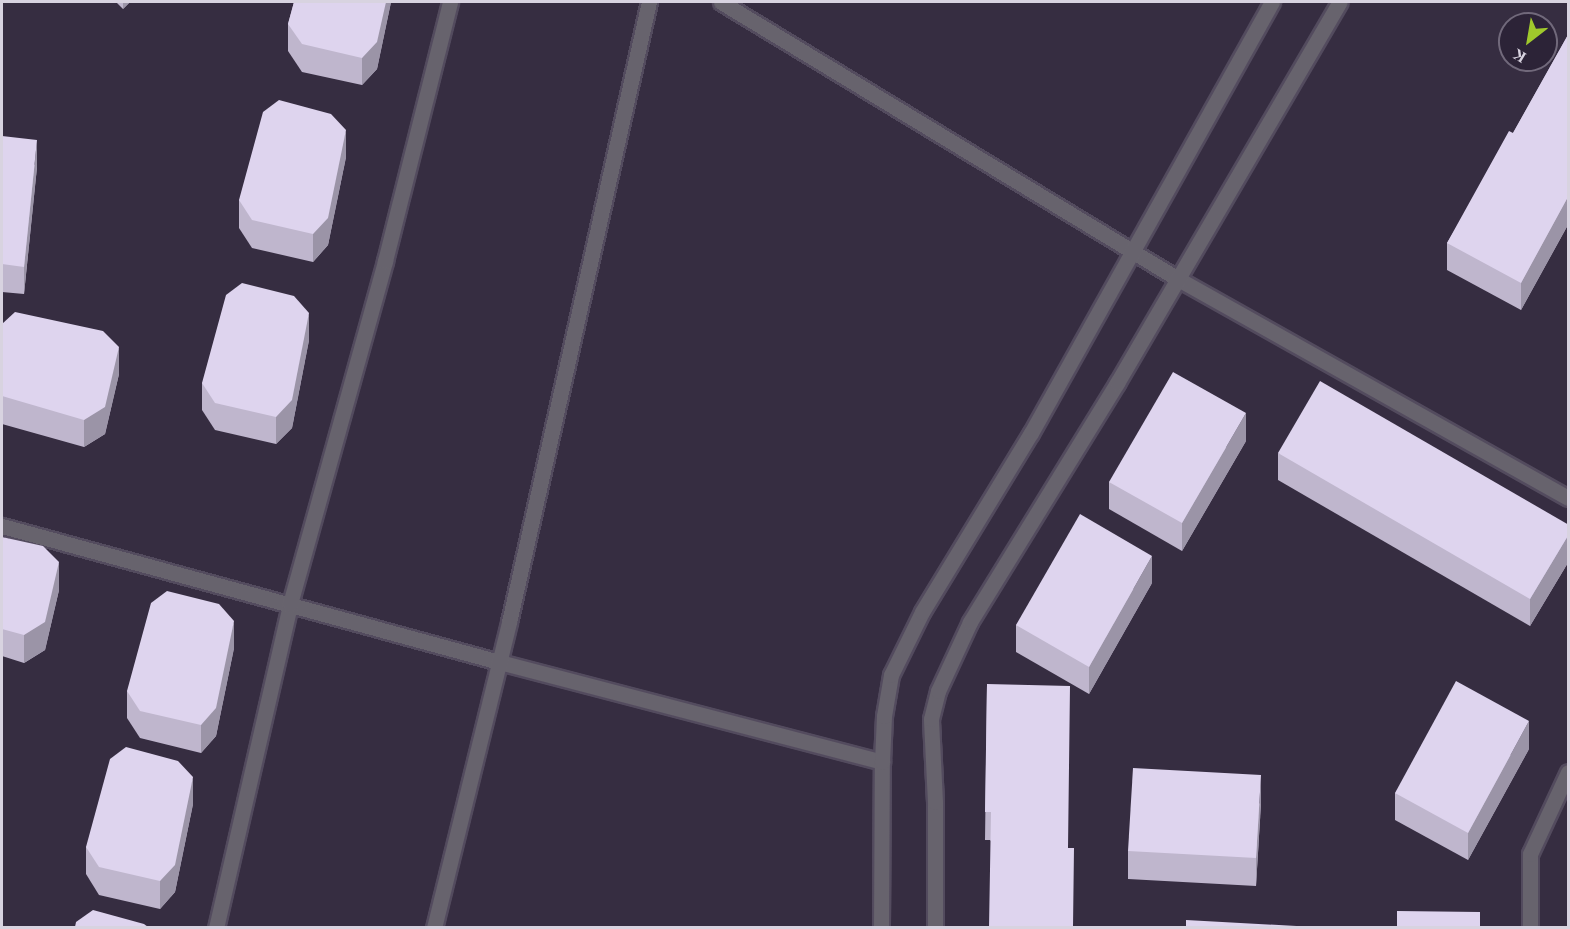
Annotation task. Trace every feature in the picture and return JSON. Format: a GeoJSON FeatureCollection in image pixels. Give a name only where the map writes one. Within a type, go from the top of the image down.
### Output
{"type":"FeatureCollection","features":[{"type":"Feature","properties":{"kind":"street"},"geometry":{"type":"LineString","coordinates":[[216,927],[290,604],[385,261],[450,2]]}},
{"type":"Feature","properties":{"kind":"street"},"geometry":{"type":"LineString","coordinates":[[434,927],[499,662],[649,2]]}},
{"type":"Feature","properties":{"kind":"street"},"geometry":{"type":"LineString","coordinates":[[721,2],[1178,279],[1569,498]]}},
{"type":"Feature","properties":{"kind":"street"},"geometry":{"type":"LineString","coordinates":[[881,927],[882,762],[884,716],[891,675],[922,612],[1031,433],[1272,2]]}},
{"type":"Feature","properties":{"kind":"street"},"geometry":{"type":"LineString","coordinates":[[935,927],[935,802],[931,719],[938,691],[970,622],[1118,383],[1340,2]]}},
{"type":"Feature","properties":{"kind":"street"},"geometry":{"type":"LineString","coordinates":[[2,526],[499,662],[882,762]]}},
{"type":"Feature","properties":{"kind":"street"},"geometry":{"type":"LineString","coordinates":[[1530,927],[1530,854],[1569,772]]}},
{"type":"Feature","properties":{"kind":"building"},"geometry":{"type":"Polygon","coordinates":[[[294,2],[386,2],[377,42],[362,58],[302,44],[288,24],[294,2]]]}},
{"type":"Feature","properties":{"kind":"building"},"geometry":{"type":"Polygon","coordinates":[[[1569,33],[1569,195],[1521,283],[1447,243],[1509,131],[1513,133],[1547,72],[1558,72],[1558,53],[1569,33]]]}},
{"type":"Feature","properties":{"kind":"building"},"geometry":{"type":"Polygon","coordinates":[[[279,100],[331,114],[346,130],[328,218],[313,234],[252,220],[239,200],[263,112],[279,100]]]}},
{"type":"Feature","properties":{"kind":"building"},"geometry":{"type":"Polygon","coordinates":[[[2,136],[37,140],[24,267],[2,264],[2,136]]]}},
{"type":"Feature","properties":{"kind":"building"},"geometry":{"type":"Polygon","coordinates":[[[242,283],[294,296],[309,313],[292,400],[276,417],[215,403],[202,383],[226,295],[242,283]]]}},
{"type":"Feature","properties":{"kind":"building"},"geometry":{"type":"Polygon","coordinates":[[[15,312],[103,331],[119,347],[105,407],[84,420],[2,396],[2,324],[15,312]]]}},
{"type":"Feature","properties":{"kind":"building"},"geometry":{"type":"Polygon","coordinates":[[[1173,372],[1246,413],[1182,523],[1109,482],[1173,372]]]}},
{"type":"Feature","properties":{"kind":"building"},"geometry":{"type":"Polygon","coordinates":[[[1320,381],[1569,525],[1569,534],[1530,599],[1278,453],[1320,381]]]}},
{"type":"Feature","properties":{"kind":"building"},"geometry":{"type":"Polygon","coordinates":[[[1080,514],[1152,556],[1089,667],[1016,625],[1080,514]]]}},
{"type":"Feature","properties":{"kind":"building"},"geometry":{"type":"Polygon","coordinates":[[[2,537],[43,546],[59,562],[45,622],[24,635],[2,629],[2,537]]]}},
{"type":"Feature","properties":{"kind":"building"},"geometry":{"type":"Polygon","coordinates":[[[167,591],[219,604],[234,621],[216,708],[201,725],[140,711],[127,691],[151,603],[167,591]]]}},
{"type":"Feature","properties":{"kind":"building"},"geometry":{"type":"Polygon","coordinates":[[[1456,681],[1529,721],[1468,833],[1395,793],[1456,681]]]}},
{"type":"Feature","properties":{"kind":"building"},"geometry":{"type":"Polygon","coordinates":[[[987,684],[1070,686],[1068,848],[1074,848],[1073,927],[989,927],[991,812],[985,812],[987,684]]]}},
{"type":"Feature","properties":{"kind":"building"},"geometry":{"type":"Polygon","coordinates":[[[126,747],[178,761],[193,777],[175,865],[160,881],[99,867],[86,847],[110,759],[126,747]]]}},
{"type":"Feature","properties":{"kind":"building"},"geometry":{"type":"Polygon","coordinates":[[[1133,768],[1261,775],[1256,858],[1128,851],[1133,768]]]}},
{"type":"Feature","properties":{"kind":"building"},"geometry":{"type":"Polygon","coordinates":[[[93,910],[148,927],[75,927],[76,922],[93,910]]]}},
{"type":"Feature","properties":{"kind":"building"},"geometry":{"type":"Polygon","coordinates":[[[1397,911],[1480,912],[1480,927],[1397,927],[1397,911]]]}},
{"type":"Feature","properties":{"kind":"building"},"geometry":{"type":"Polygon","coordinates":[[[1186,920],[1314,927],[1186,927],[1186,920]]]}}]}
